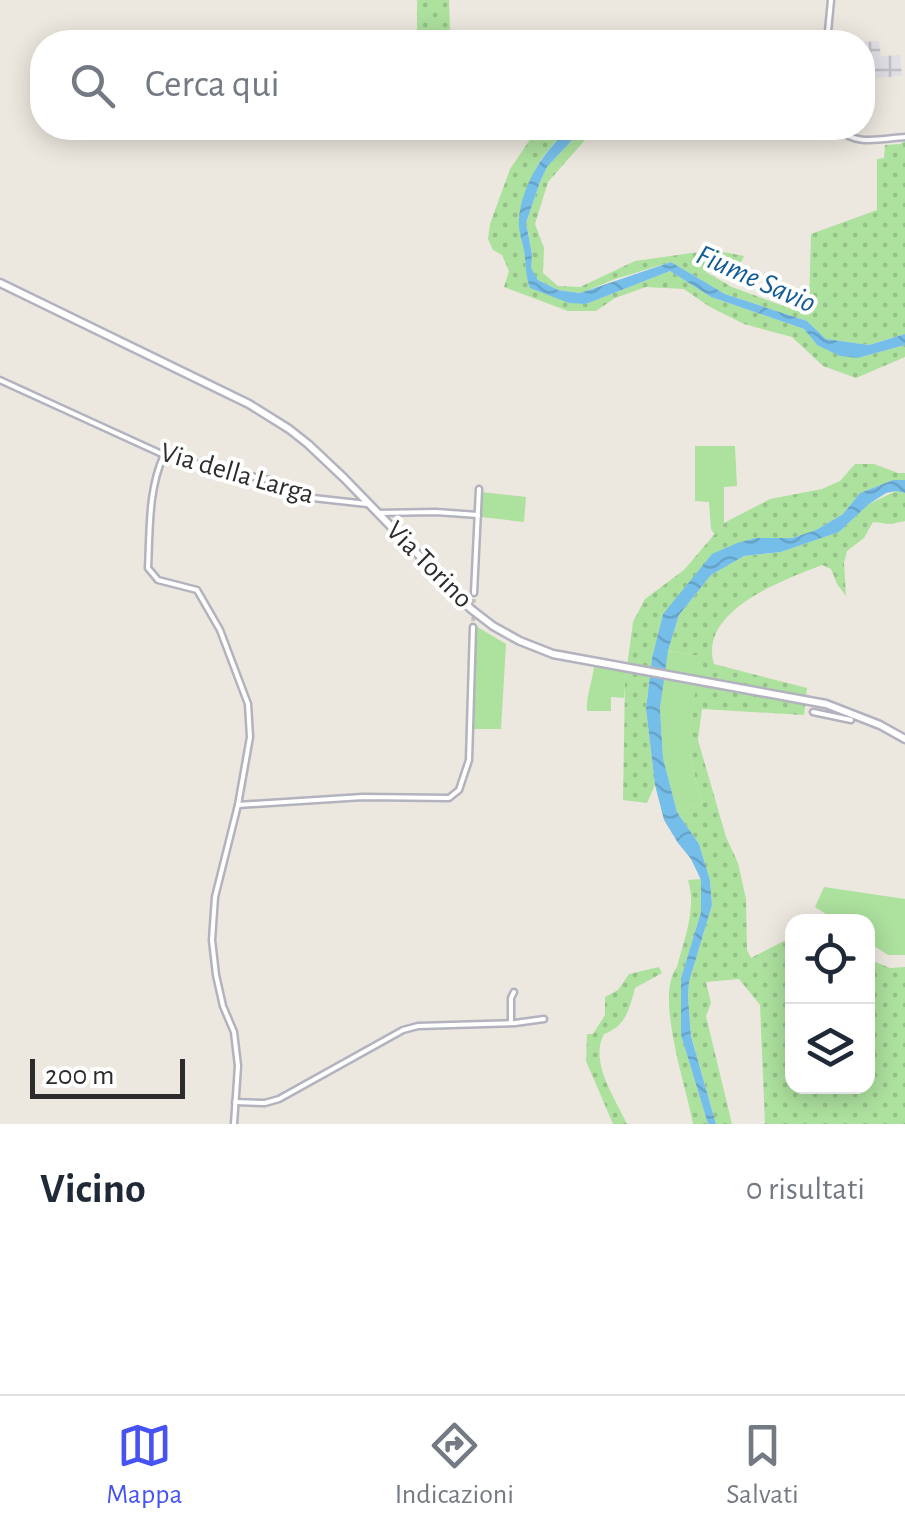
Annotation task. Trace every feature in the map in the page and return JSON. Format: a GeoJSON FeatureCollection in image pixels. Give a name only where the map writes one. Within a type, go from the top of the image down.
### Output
{"type":"FeatureCollection","features":[{"type":"Feature","properties":{"kind":"main road","name":"Via Torino"},"geometry":{"type":"LineString","coordinates":[[0,283],[268,415],[308,444],[446,586],[493,626],[536,648],[591,662],[826,704],[905,738]]}},
{"type":"Feature","properties":{"kind":"street"},"geometry":{"type":"LineString","coordinates":[[827,30],[831,0]]}},
{"type":"Feature","properties":{"kind":"street"},"geometry":{"type":"LineString","coordinates":[[875,138],[905,137]]}},
{"type":"Feature","properties":{"kind":"street","name":"Via della Larga"},"geometry":{"type":"LineString","coordinates":[[0,380],[164,455],[276,481],[313,498],[368,504]]}},
{"type":"Feature","properties":{"kind":"street"},"geometry":{"type":"LineString","coordinates":[[164,455],[151,508],[148,568],[158,580],[198,590],[220,630],[248,704],[250,737],[215,897],[212,940],[223,1006],[234,1032],[238,1066],[234,1124]]}},
{"type":"Feature","properties":{"kind":"street"},"geometry":{"type":"LineString","coordinates":[[474,593],[479,489]]}},
{"type":"Feature","properties":{"kind":"street"},"geometry":{"type":"LineString","coordinates":[[378,513],[478,515]]}},
{"type":"Feature","properties":{"kind":"street"},"geometry":{"type":"LineString","coordinates":[[238,805],[363,796],[449,798],[459,790],[469,760],[473,628]]}},
{"type":"Feature","properties":{"kind":"street"},"geometry":{"type":"LineString","coordinates":[[833,716],[844,711]]}},
{"type":"Feature","properties":{"kind":"street"},"geometry":{"type":"LineString","coordinates":[[814,712],[851,720]]}},
{"type":"Feature","properties":{"kind":"street"},"geometry":{"type":"LineString","coordinates":[[511,1024],[514,992]]}},
{"type":"Feature","properties":{"kind":"street"},"geometry":{"type":"LineString","coordinates":[[236,1102],[279,1099],[402,1030],[544,1019]]}},
{"type":"Feature","properties":{"kind":"shaded area"},"geometry":{"type":"Polygon","coordinates":[[[875,41],[879,41],[881,56],[900,55],[902,76],[875,80],[875,41]]]}},
{"type":"Feature","properties":{"kind":"green space"},"geometry":{"type":"Polygon","coordinates":[[[417,0],[449,0],[450,30],[417,30],[417,0]]]}},
{"type":"Feature","properties":{"kind":"green space"},"geometry":{"type":"Polygon","coordinates":[[[530,140],[557,140],[533,174],[521,220],[530,288],[586,304],[670,271],[711,297],[804,329],[817,345],[858,358],[905,345],[905,357],[856,378],[823,366],[792,337],[744,324],[684,289],[646,287],[615,298],[596,311],[568,311],[504,287],[509,271],[488,239],[510,169],[530,140]]]}},
{"type":"Feature","properties":{"kind":"green space"},"geometry":{"type":"Polygon","coordinates":[[[572,140],[585,140],[548,182],[535,224],[544,248],[543,273],[558,286],[580,287],[635,261],[713,250],[744,256],[738,269],[711,259],[706,272],[732,287],[797,311],[809,306],[811,234],[877,210],[877,159],[884,158],[885,145],[905,141],[905,334],[869,345],[826,339],[807,321],[725,294],[671,262],[581,293],[558,290],[538,280],[530,268],[532,254],[526,223],[547,167],[572,140]]]}},
{"type":"Feature","properties":{"kind":"green space"},"geometry":{"type":"Polygon","coordinates":[[[695,446],[735,446],[737,486],[724,487],[724,523],[715,535],[709,502],[695,501],[695,446]]]}},
{"type":"Feature","properties":{"kind":"green space"},"geometry":{"type":"Polygon","coordinates":[[[855,464],[874,464],[905,473],[905,480],[893,480],[860,493],[843,514],[816,530],[792,538],[756,538],[663,614],[652,658],[646,709],[655,785],[647,803],[623,800],[625,681],[633,622],[645,599],[684,570],[724,523],[770,499],[822,489],[840,481],[855,464]]]}},
{"type":"Feature","properties":{"kind":"green space"},"geometry":{"type":"Polygon","coordinates":[[[896,491],[905,493],[905,521],[873,522],[864,538],[847,551],[846,596],[831,569],[822,565],[748,600],[719,628],[712,645],[714,664],[807,688],[804,715],[702,709],[698,740],[726,837],[738,863],[746,899],[747,950],[751,958],[785,941],[785,1094],[875,1094],[875,962],[890,968],[905,967],[905,1124],[765,1124],[760,1005],[739,979],[706,982],[711,1003],[706,1016],[732,1124],[716,1124],[691,1035],[688,996],[712,905],[710,880],[699,844],[677,812],[702,804],[689,753],[699,656],[668,651],[679,615],[711,575],[744,556],[781,552],[839,532],[869,504],[896,491]]]}},
{"type":"Feature","properties":{"kind":"green space"},"geometry":{"type":"Polygon","coordinates":[[[481,492],[526,497],[524,522],[481,517],[481,492]]]}},
{"type":"Feature","properties":{"kind":"green space"},"geometry":{"type":"Polygon","coordinates":[[[476,626],[506,644],[501,729],[474,729],[476,626]]]}},
{"type":"Feature","properties":{"kind":"green space"},"geometry":{"type":"Polygon","coordinates":[[[667,651],[700,656],[689,753],[702,804],[677,812],[663,758],[660,708],[667,651]]]}},
{"type":"Feature","properties":{"kind":"green space"},"geometry":{"type":"Polygon","coordinates":[[[594,667],[626,672],[624,698],[611,697],[611,711],[587,711],[594,667]]]}},
{"type":"Feature","properties":{"kind":"green space"},"geometry":{"type":"Polygon","coordinates":[[[701,879],[701,912],[681,978],[681,1035],[708,1124],[693,1124],[674,1043],[669,999],[690,912],[688,880],[701,879]]]}},
{"type":"Feature","properties":{"kind":"green space"},"geometry":{"type":"Polygon","coordinates":[[[824,887],[905,899],[905,955],[888,955],[875,947],[875,914],[826,914],[815,907],[824,887]]]}},
{"type":"Feature","properties":{"kind":"green space"},"geometry":{"type":"Polygon","coordinates":[[[659,967],[662,973],[635,988],[626,1016],[604,1034],[600,1045],[605,1080],[627,1124],[613,1124],[586,1061],[587,1034],[593,1034],[605,1015],[605,997],[618,990],[629,974],[659,967]]]}},
{"type":"Feature","properties":{"kind":"water"},"geometry":{"type":"Polygon","coordinates":[[[557,140],[572,140],[547,167],[526,223],[531,268],[538,280],[558,290],[580,293],[671,262],[725,294],[807,321],[826,339],[869,345],[905,334],[905,345],[858,358],[840,356],[817,345],[804,329],[711,297],[670,271],[586,304],[569,303],[530,288],[519,219],[530,180],[557,140]]]}},
{"type":"Feature","properties":{"kind":"water"},"geometry":{"type":"Polygon","coordinates":[[[893,480],[905,480],[905,493],[886,493],[839,532],[781,552],[744,556],[711,575],[679,615],[668,651],[660,708],[663,758],[677,812],[699,844],[710,880],[712,905],[688,996],[691,1036],[716,1124],[708,1124],[681,1035],[681,978],[701,912],[701,880],[664,820],[655,785],[646,709],[652,658],[663,614],[712,554],[756,538],[792,538],[816,530],[843,514],[860,493],[893,480]]]}},
{"type":"Feature","properties":{"kind":"tunnel"},"geometry":{"type":"LineString","coordinates":[[473,627],[474,593]]}},
{"type":"Feature","properties":{"kind":"water label","name":"Fiume Savio"},"geometry":{"type":"Point","coordinates":[756,279]}}]}
